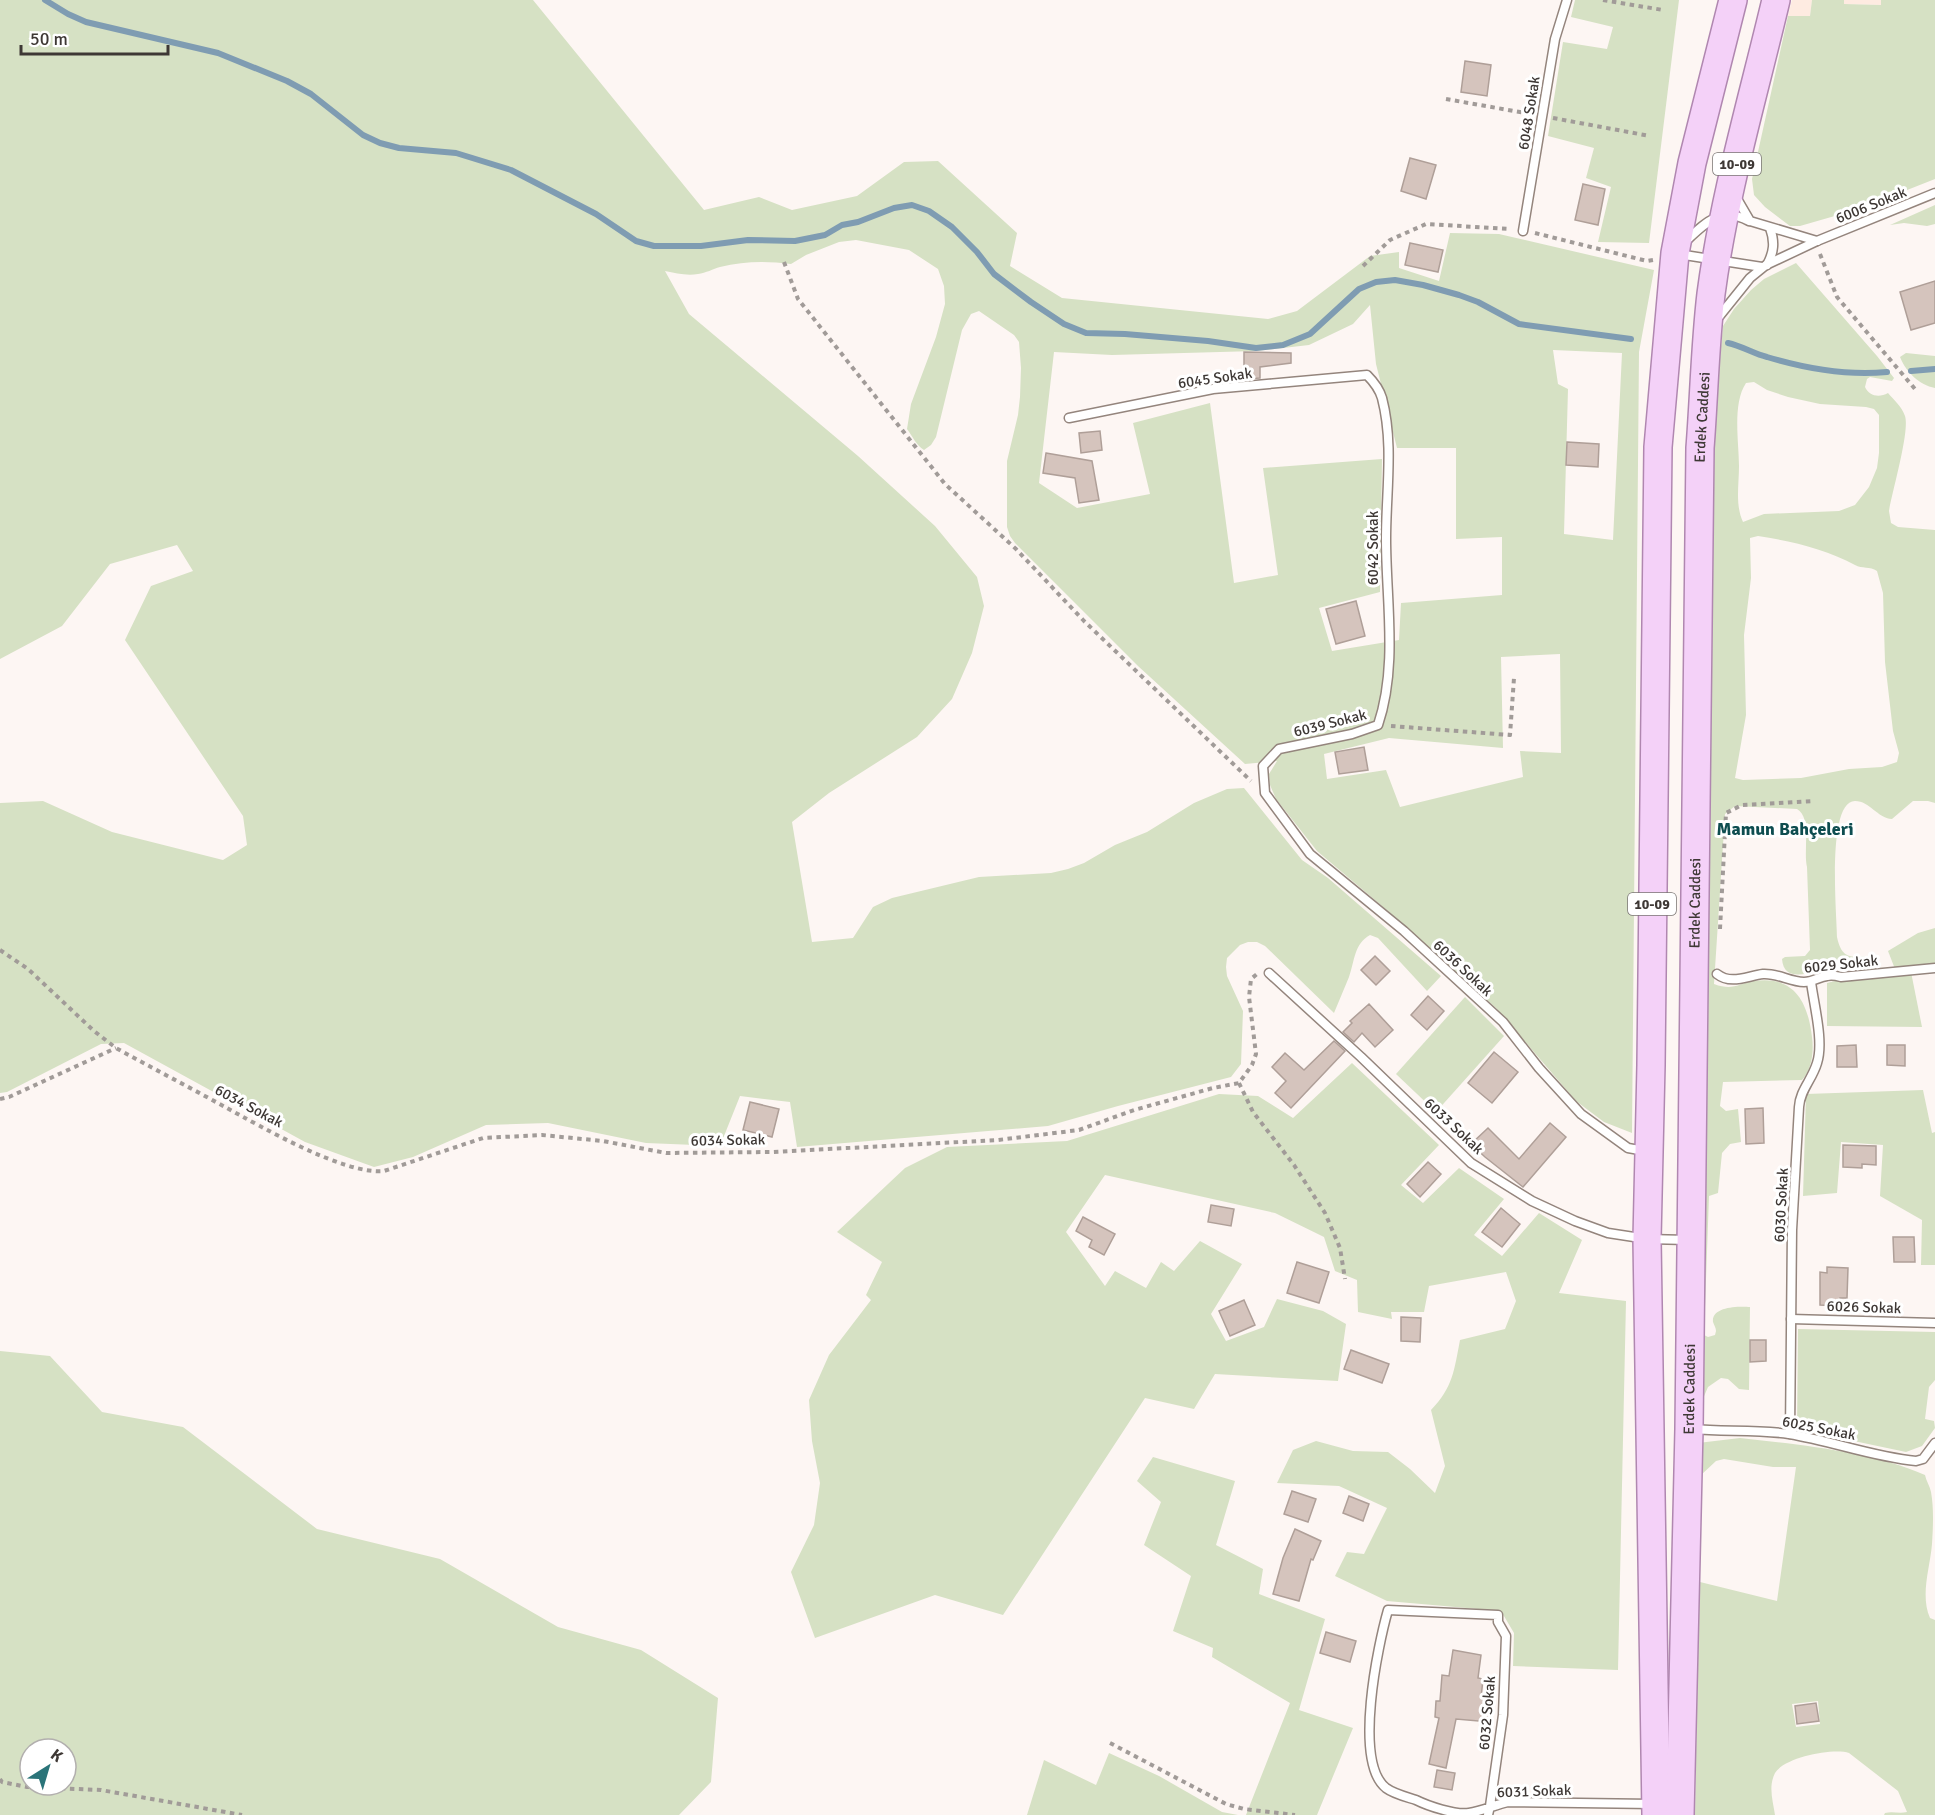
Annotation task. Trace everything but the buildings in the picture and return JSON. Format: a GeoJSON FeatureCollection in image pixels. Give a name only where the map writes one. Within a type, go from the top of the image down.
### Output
{"type":"FeatureCollection","features":[{"type":"Feature","properties":{"kind":"main road","name":"10-09"},"geometry":{"type":"LineString","coordinates":[[1656,1809],[1647,1239],[1658,447],[1675,253],[1692,163],[1733,0]]}},
{"type":"Feature","properties":{"kind":"main road","name":"Erdek Caddesi"},"geometry":{"type":"LineString","coordinates":[[1680,1815],[1689,1429],[1700,448],[1708,330],[1717,260],[1738,218],[1732,185],[1776,0]]}},
{"type":"Feature","properties":{"kind":"lane","name":"6048 Sokak"},"geometry":{"type":"LineString","coordinates":[[1523,231],[1555,39],[1567,0]]}},
{"type":"Feature","properties":{"kind":"lane","name":"6006 Sokak"},"geometry":{"type":"LineString","coordinates":[[1708,330],[1750,278],[1764,266],[1935,194]]}},
{"type":"Feature","properties":{"kind":"lane"},"geometry":{"type":"LineString","coordinates":[[1675,253],[1709,220],[1738,218],[1817,242]]}},
{"type":"Feature","properties":{"kind":"lane"},"geometry":{"type":"LineString","coordinates":[[1675,253],[1764,266],[1773,251],[1774,243],[1770,228]]}},
{"type":"Feature","properties":{"kind":"lane","name":"6045 Sokak"},"geometry":{"type":"LineString","coordinates":[[1069,418],[1213,389],[1367,375]]}},
{"type":"Feature","properties":{"kind":"lane","name":"6042 Sokak"},"geometry":{"type":"LineString","coordinates":[[1367,375],[1377,386],[1382,398],[1389,450],[1386,539],[1389,677],[1385,705],[1378,725]]}},
{"type":"Feature","properties":{"kind":"lane","name":"6039 Sokak"},"geometry":{"type":"LineString","coordinates":[[1265,793],[1263,766],[1279,749],[1352,734],[1378,725]]}},
{"type":"Feature","properties":{"kind":"lane","name":"6036 Sokak"},"geometry":{"type":"LineString","coordinates":[[1265,793],[1310,854],[1404,931],[1503,1022],[1539,1068],[1581,1114],[1628,1148],[1648,1152]]}},
{"type":"Feature","properties":{"kind":"lane","name":"6029 Sokak"},"geometry":{"type":"LineString","coordinates":[[1717,974],[1724,979],[1731,980],[1764,974],[1784,976],[1800,982],[1811,982],[1827,976],[1841,977],[1935,968]]}},
{"type":"Feature","properties":{"kind":"lane","name":"6033 Sokak"},"geometry":{"type":"LineString","coordinates":[[1269,973],[1471,1163],[1532,1201],[1608,1233],[1647,1239],[1691,1240]]}},
{"type":"Feature","properties":{"kind":"lane","name":"6030 Sokak"},"geometry":{"type":"LineString","coordinates":[[1790,1434],[1792,1230],[1800,1097],[1818,1061],[1819,1046],[1811,982]]}},
{"type":"Feature","properties":{"kind":"lane","name":"6026 Sokak"},"geometry":{"type":"LineString","coordinates":[[1791,1319],[1935,1323]]}},
{"type":"Feature","properties":{"kind":"lane","name":"6025 Sokak"},"geometry":{"type":"LineString","coordinates":[[1689,1429],[1790,1434],[1916,1461],[1923,1459],[1935,1443]]}},
{"type":"Feature","properties":{"kind":"lane","name":"6031 Sokak"},"geometry":{"type":"LineString","coordinates":[[1388,1610],[1379,1643],[1369,1746],[1376,1773],[1386,1788],[1430,1807],[1467,1814],[1489,1810],[1508,1802],[1656,1809]]}},
{"type":"Feature","properties":{"kind":"lane","name":"6032 Sokak"},"geometry":{"type":"LineString","coordinates":[[1388,1610],[1498,1615],[1498,1622],[1506,1636],[1503,1714],[1489,1810]]}},
{"type":"Feature","properties":{"kind":"path"},"geometry":{"type":"LineString","coordinates":[[1602,0],[1663,10]]}},
{"type":"Feature","properties":{"kind":"path"},"geometry":{"type":"LineString","coordinates":[[1817,242],[1837,297],[1916,389]]}},
{"type":"Feature","properties":{"kind":"path"},"geometry":{"type":"LineString","coordinates":[[784,262],[798,299],[945,484],[1016,549],[1084,621],[1265,793]]}},
{"type":"Feature","properties":{"kind":"path","name":"6039 Sokak"},"geometry":{"type":"LineString","coordinates":[[1378,725],[1510,735],[1514,678]]}},
{"type":"Feature","properties":{"kind":"path"},"geometry":{"type":"LineString","coordinates":[[1719,940],[1726,813],[1742,805],[1813,801]]}},
{"type":"Feature","properties":{"kind":"path","name":"6034 Sokak"},"geometry":{"type":"LineString","coordinates":[[0,950],[28,969],[94,1031],[116,1048],[278,1136],[347,1166],[371,1172],[401,1166],[483,1138],[542,1135],[603,1141],[666,1153],[773,1152],[998,1140],[1079,1130],[1145,1107],[1239,1083]]}},
{"type":"Feature","properties":{"kind":"path"},"geometry":{"type":"LineString","coordinates":[[1269,973],[1259,972],[1251,979],[1249,997],[1256,1054],[1252,1065],[1239,1083],[1253,1112],[1294,1165],[1324,1213],[1340,1248],[1345,1279]]}},
{"type":"Feature","properties":{"kind":"path"},"geometry":{"type":"LineString","coordinates":[[0,1099],[116,1048]]}},
{"type":"Feature","properties":{"kind":"path"},"geometry":{"type":"LineString","coordinates":[[1110,1743],[1226,1804],[1244,1809],[1296,1815]]}},
{"type":"Feature","properties":{"kind":"path"},"geometry":{"type":"LineString","coordinates":[[0,1779],[2,1782],[27,1787],[101,1790],[242,1815]]}},
{"type":"Feature","properties":{"kind":"shaded area"},"geometry":{"type":"Polygon","coordinates":[[[1792,0],[1812,0],[1810,16],[1788,16],[1792,0]]]}},
{"type":"Feature","properties":{"kind":"shaded area"},"geometry":{"type":"Polygon","coordinates":[[[1844,0],[1881,0],[1882,5],[1844,4],[1844,0]]]}},
{"type":"Feature","properties":{"kind":"green space"},"geometry":{"type":"Polygon","coordinates":[[[0,0],[533,0],[704,210],[759,197],[792,210],[857,196],[904,162],[938,161],[1017,233],[1010,266],[1062,298],[1268,319],[1297,311],[1370,256],[1399,252],[1399,268],[1439,281],[1450,233],[1499,234],[1654,270],[1639,352],[1632,1133],[1604,1122],[1576,1101],[1496,1008],[1317,851],[1276,799],[1270,785],[1269,774],[1277,761],[1245,764],[1138,666],[1015,543],[1007,527],[1007,461],[1020,397],[1019,342],[1014,335],[979,311],[971,314],[962,330],[936,437],[924,450],[917,443],[907,429],[911,404],[936,337],[945,304],[944,286],[938,269],[909,250],[856,240],[839,242],[806,255],[791,264],[764,262],[738,264],[694,275],[665,271],[689,314],[858,456],[935,526],[977,577],[984,606],[972,653],[952,699],[917,737],[829,793],[792,822],[812,942],[853,938],[873,907],[892,898],[979,877],[1051,873],[1068,869],[1147,832],[1194,803],[1227,789],[1244,788],[1302,860],[1328,878],[1441,976],[1427,991],[1378,938],[1370,935],[1358,948],[1334,1013],[1265,946],[1257,942],[1248,942],[1240,945],[1227,958],[1227,976],[1243,1011],[1241,1064],[1231,1077],[1048,1126],[797,1147],[790,1102],[740,1096],[720,1146],[646,1143],[548,1123],[486,1125],[413,1157],[374,1167],[305,1142],[124,1043],[101,1044],[7,1092],[0,1093],[0,803],[43,801],[112,832],[223,860],[247,845],[243,816],[125,640],[151,586],[193,571],[177,545],[110,564],[62,626],[0,659],[0,0]],[[1370,305],[1353,324],[1309,345],[1256,351],[1112,355],[1054,352],[1039,483],[1077,508],[1150,494],[1133,423],[1210,403],[1234,583],[1278,575],[1263,468],[1382,459],[1380,592],[1319,608],[1332,651],[1399,640],[1401,603],[1502,595],[1502,537],[1456,539],[1456,448],[1397,448],[1376,364],[1370,305]],[[1553,350],[1558,384],[1568,389],[1564,534],[1613,540],[1622,353],[1553,350]],[[1560,654],[1501,657],[1503,748],[1389,738],[1324,754],[1327,779],[1386,770],[1400,807],[1523,777],[1520,751],[1561,753],[1560,654]]]}},
{"type":"Feature","properties":{"kind":"green space"},"geometry":{"type":"Polygon","coordinates":[[[1575,0],[1679,0],[1649,243],[1598,242],[1611,187],[1586,178],[1594,148],[1548,136],[1563,42],[1607,49],[1613,27],[1571,17],[1575,0]]]}},
{"type":"Feature","properties":{"kind":"green space"},"geometry":{"type":"Polygon","coordinates":[[[1812,0],[1844,0],[1844,4],[1881,5],[1881,0],[1935,0],[1935,179],[1859,209],[1800,226],[1790,226],[1765,207],[1754,195],[1752,179],[1788,16],[1810,16],[1812,0]]]}},
{"type":"Feature","properties":{"kind":"green space"},"geometry":{"type":"Polygon","coordinates":[[[1935,205],[1935,224],[1927,226],[1904,223],[1890,225],[1935,205]]]}},
{"type":"Feature","properties":{"kind":"green space"},"geometry":{"type":"Polygon","coordinates":[[[1796,263],[1894,378],[1892,381],[1870,377],[1865,387],[1875,395],[1888,393],[1905,416],[1903,448],[1889,511],[1891,523],[1898,527],[1935,530],[1935,803],[1913,801],[1892,819],[1882,816],[1860,802],[1855,801],[1846,806],[1840,819],[1835,862],[1837,937],[1844,953],[1849,956],[1867,957],[1879,963],[1870,970],[1831,968],[1801,974],[1788,972],[1782,959],[1805,956],[1810,950],[1806,827],[1802,813],[1797,809],[1735,806],[1725,814],[1714,984],[1731,987],[1768,980],[1780,982],[1789,987],[1797,994],[1807,1013],[1813,1048],[1810,1066],[1802,1080],[1723,1082],[1720,1106],[1726,1111],[1738,1109],[1741,1142],[1730,1144],[1722,1153],[1718,1193],[1709,1196],[1704,1335],[1708,1337],[1715,1335],[1714,1317],[1721,1310],[1750,1307],[1749,1390],[1739,1389],[1728,1379],[1721,1378],[1708,1387],[1702,1401],[1703,737],[1715,408],[1723,326],[1734,309],[1764,279],[1796,263]],[[1754,382],[1746,383],[1739,401],[1738,412],[1738,502],[1743,522],[1764,514],[1839,511],[1855,505],[1869,487],[1877,468],[1879,415],[1874,409],[1866,407],[1820,404],[1788,397],[1767,390],[1754,382]],[[1758,536],[1750,538],[1751,578],[1744,635],[1746,715],[1735,778],[1743,780],[1801,778],[1849,769],[1882,767],[1897,762],[1899,753],[1893,731],[1885,662],[1883,593],[1877,571],[1808,546],[1758,536]]]}},
{"type":"Feature","properties":{"kind":"green space"},"geometry":{"type":"Polygon","coordinates":[[[1906,353],[1935,356],[1935,388],[1918,381],[1909,373],[1900,357],[1906,353]]]}},
{"type":"Feature","properties":{"kind":"green space"},"geometry":{"type":"Polygon","coordinates":[[[1935,928],[1935,965],[1895,969],[1888,951],[1918,933],[1935,928]]]}},
{"type":"Feature","properties":{"kind":"green space"},"geometry":{"type":"Polygon","coordinates":[[[1911,972],[1922,1027],[1827,1026],[1827,983],[1911,972]]]}},
{"type":"Feature","properties":{"kind":"green space"},"geometry":{"type":"Polygon","coordinates":[[[1465,997],[1504,1036],[1436,1112],[1396,1074],[1465,997]]]}},
{"type":"Feature","properties":{"kind":"green space"},"geometry":{"type":"Polygon","coordinates":[[[1352,1063],[1439,1145],[1401,1185],[1423,1203],[1459,1168],[1504,1199],[1474,1235],[1502,1256],[1539,1213],[1582,1240],[1559,1293],[1626,1301],[1618,1670],[1513,1666],[1514,1633],[1501,1611],[1387,1601],[1335,1576],[1347,1552],[1364,1554],[1387,1508],[1339,1486],[1277,1483],[1293,1450],[1316,1441],[1353,1451],[1388,1452],[1435,1493],[1445,1466],[1431,1410],[1448,1386],[1460,1340],[1505,1329],[1516,1301],[1506,1272],[1429,1286],[1424,1312],[1391,1312],[1392,1319],[1358,1312],[1357,1280],[1335,1271],[1324,1237],[1275,1213],[1105,1175],[1066,1232],[1105,1286],[1115,1271],[1146,1288],[1161,1262],[1174,1271],[1200,1241],[1242,1264],[1211,1314],[1226,1341],[1264,1327],[1277,1299],[1323,1311],[1346,1324],[1338,1381],[1215,1374],[1194,1409],[1145,1398],[1003,1615],[935,1595],[815,1638],[791,1572],[814,1525],[820,1483],[812,1441],[809,1400],[829,1355],[871,1300],[866,1295],[882,1262],[837,1232],[905,1168],[947,1147],[1067,1141],[1219,1094],[1258,1096],[1293,1118],[1352,1063]]]}},
{"type":"Feature","properties":{"kind":"green space"},"geometry":{"type":"Polygon","coordinates":[[[1923,1090],[1932,1133],[1935,1132],[1935,1265],[1921,1265],[1922,1220],[1880,1196],[1883,1145],[1841,1142],[1837,1193],[1803,1196],[1806,1094],[1923,1090]]]}},
{"type":"Feature","properties":{"kind":"green space"},"geometry":{"type":"Polygon","coordinates":[[[1798,1329],[1935,1332],[1935,1380],[1929,1387],[1925,1419],[1934,1421],[1935,1428],[1922,1446],[1906,1452],[1797,1429],[1798,1329]]]}},
{"type":"Feature","properties":{"kind":"green space"},"geometry":{"type":"Polygon","coordinates":[[[0,1351],[50,1356],[102,1412],[183,1427],[317,1529],[440,1559],[558,1627],[641,1650],[718,1698],[711,1782],[679,1815],[0,1815],[0,1351]]]}},
{"type":"Feature","properties":{"kind":"green space"},"geometry":{"type":"Polygon","coordinates":[[[1740,1438],[1810,1446],[1881,1460],[1925,1475],[1931,1492],[1933,1511],[1926,1600],[1930,1618],[1935,1620],[1935,1815],[1884,1815],[1888,1812],[1907,1812],[1898,1791],[1849,1753],[1832,1752],[1799,1758],[1780,1767],[1775,1773],[1771,1789],[1775,1815],[1695,1815],[1697,1693],[1693,1686],[1700,1582],[1777,1601],[1796,1467],[1773,1467],[1724,1459],[1716,1461],[1700,1476],[1698,1443],[1740,1438]],[[1818,1701],[1792,1704],[1796,1727],[1820,1724],[1818,1701]]]}},
{"type":"Feature","properties":{"kind":"green space"},"geometry":{"type":"Polygon","coordinates":[[[1153,1457],[1235,1481],[1216,1545],[1263,1569],[1259,1594],[1325,1619],[1299,1710],[1353,1728],[1317,1815],[1246,1815],[1290,1703],[1212,1657],[1213,1648],[1173,1631],[1191,1576],[1144,1545],[1161,1502],[1137,1481],[1153,1457]]]}},
{"type":"Feature","properties":{"kind":"green space"},"geometry":{"type":"Polygon","coordinates":[[[1109,1753],[1159,1776],[1222,1812],[1238,1815],[1027,1815],[1044,1760],[1096,1785],[1109,1753]]]}},
{"type":"Feature","properties":{"kind":"waterway"},"geometry":{"type":"LineString","coordinates":[[45,0],[86,22],[218,53],[287,81],[311,94],[363,135],[380,143],[399,148],[456,153],[511,170],[596,214],[636,241],[654,246],[701,246],[748,240],[795,241],[825,235],[842,225],[858,222],[894,208],[912,205],[929,211],[952,227],[977,252],[994,274],[1031,302],[1064,324],[1086,333],[1208,341],[1256,348],[1283,345],[1310,334],[1359,289],[1376,282],[1395,280],[1459,295],[1478,302],[1519,324],[1631,339]]}},
{"type":"Feature","properties":{"kind":"waterway"},"geometry":{"type":"LineString","coordinates":[[1728,343],[1762,356],[1812,368],[1857,373],[1887,372]]}},
{"type":"Feature","properties":{"kind":"waterway"},"geometry":{"type":"LineString","coordinates":[[1911,371],[1935,369]]}},
{"type":"Feature","properties":{"kind":"district","name":"Mamun Bahçeleri"},"geometry":{"type":"Point","coordinates":[1785,829]}}]}
